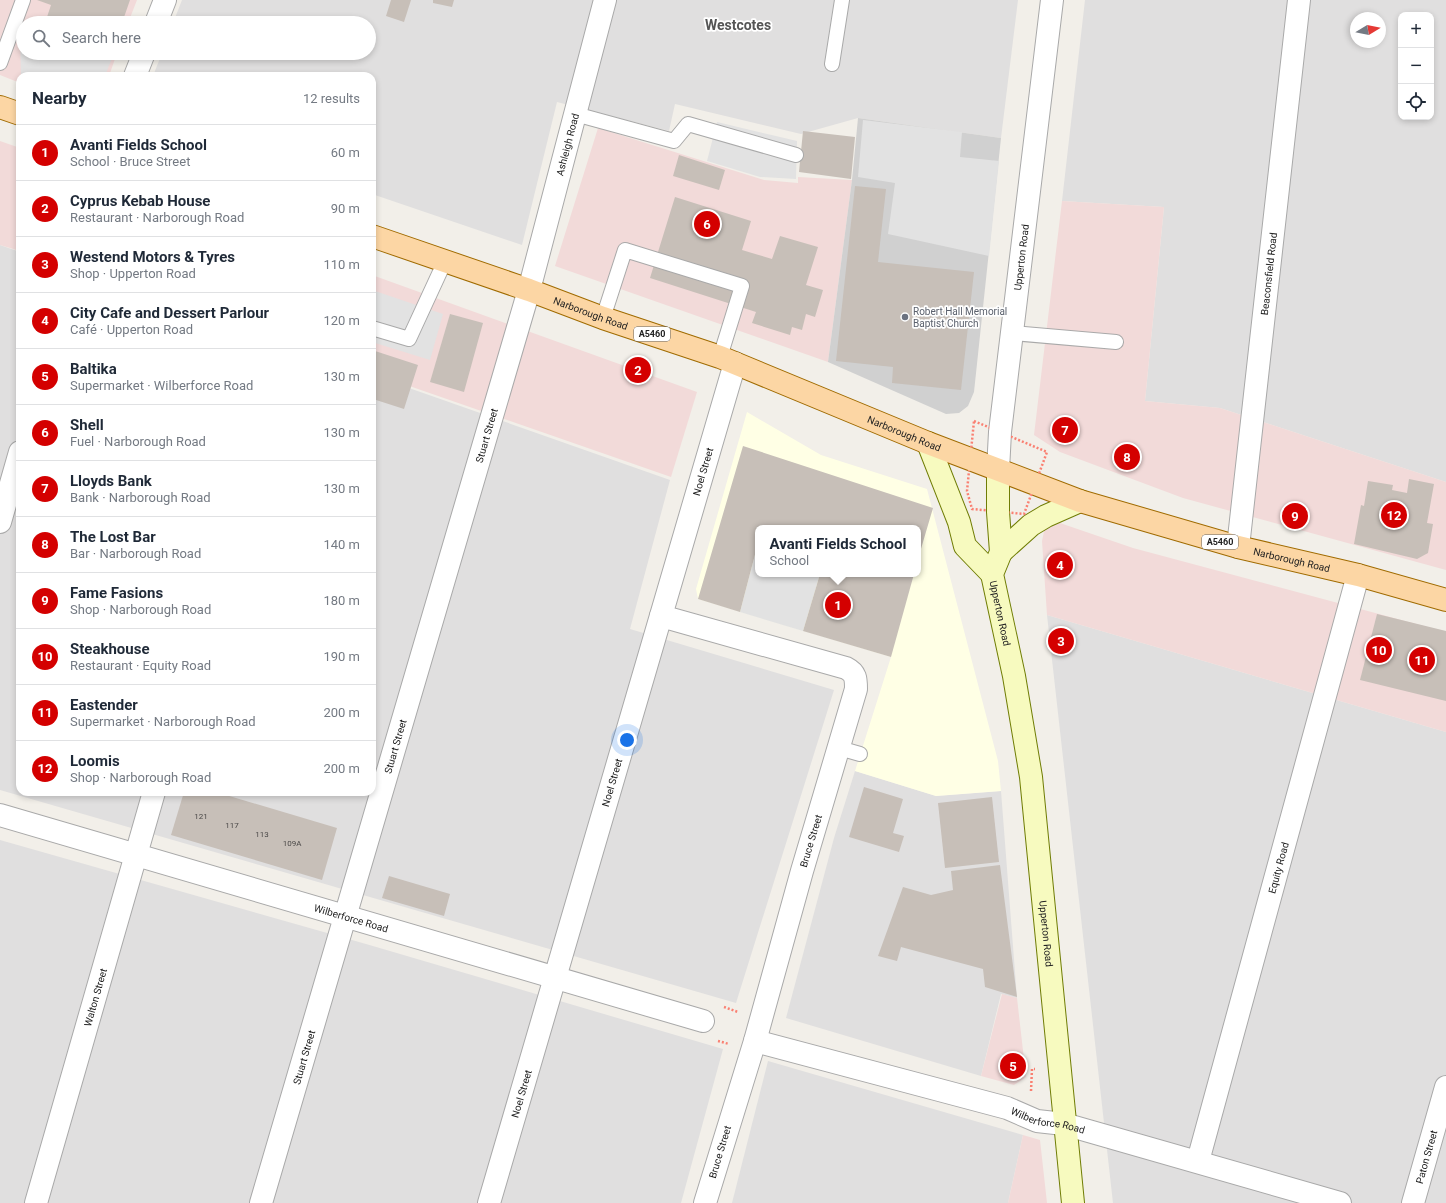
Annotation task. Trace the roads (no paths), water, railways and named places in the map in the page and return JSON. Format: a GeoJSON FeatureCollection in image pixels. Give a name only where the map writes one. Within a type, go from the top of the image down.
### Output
{"type":"FeatureCollection","features":[{"type":"Feature","properties":{"kind":"main road"},"geometry":{"type":"LineString","coordinates":[[0,107],[16,113]]}},
{"type":"Feature","properties":{"kind":"main road","name":"Narborough Road"},"geometry":{"type":"LineString","coordinates":[[376,237],[529,290],[602,318],[728,360],[928,443],[1080,501],[1238,548],[1358,574],[1446,597]]}},
{"type":"Feature","properties":{"kind":"street"},"geometry":{"type":"LineString","coordinates":[[159,16],[165,0]]}},
{"type":"Feature","properties":{"kind":"street","name":"Ashleigh Road"},"geometry":{"type":"LineString","coordinates":[[529,290],[605,0]]}},
{"type":"Feature","properties":{"kind":"street","name":"Upperton Road"},"geometry":{"type":"LineString","coordinates":[[1052,0],[1000,432],[998,512],[1001,552],[992,574],[1014,676],[1031,777],[1064,1124],[1073,1203]]}},
{"type":"Feature","properties":{"kind":"street","name":"Beaconsfield Road"},"geometry":{"type":"LineString","coordinates":[[1238,548],[1299,0]]}},
{"type":"Feature","properties":{"kind":"street"},"geometry":{"type":"LineString","coordinates":[[137,72],[141,60]]}},
{"type":"Feature","properties":{"kind":"street","name":"Stuart Street"},"geometry":{"type":"LineString","coordinates":[[261,1203],[529,290]]}},
{"type":"Feature","properties":{"kind":"street","name":"Noel Street"},"geometry":{"type":"LineString","coordinates":[[489,1203],[557,977],[661,616],[728,360]]}},
{"type":"Feature","properties":{"kind":"street"},"geometry":{"type":"LineString","coordinates":[[928,443],[959,522],[965,546],[992,574]]}},
{"type":"Feature","properties":{"kind":"street"},"geometry":{"type":"LineString","coordinates":[[0,522],[16,466]]}},
{"type":"Feature","properties":{"kind":"street"},"geometry":{"type":"LineString","coordinates":[[1001,552],[1031,525],[1046,516],[1080,501]]}},
{"type":"Feature","properties":{"kind":"street","name":"Equity Road"},"geometry":{"type":"LineString","coordinates":[[1198,1161],[1358,574]]}},
{"type":"Feature","properties":{"kind":"street","name":"Bruce Street"},"geometry":{"type":"LineString","coordinates":[[661,616],[853,671],[856,678],[849,751],[802,871],[755,1041],[705,1203]]}},
{"type":"Feature","properties":{"kind":"street","name":"Walton Street"},"geometry":{"type":"LineString","coordinates":[[36,1203],[134,856],[153,796]]}},
{"type":"Feature","properties":{"kind":"street","name":"Wilberforce Road"},"geometry":{"type":"LineString","coordinates":[[0,815],[134,856],[557,977],[703,1021]]}},
{"type":"Feature","properties":{"kind":"street","name":"Wilberforce Road"},"geometry":{"type":"LineString","coordinates":[[755,1041],[1007,1108],[1036,1121],[1064,1124],[1198,1161],[1340,1203]]}},
{"type":"Feature","properties":{"kind":"street","name":"Paton Street"},"geometry":{"type":"LineString","coordinates":[[1413,1203],[1446,1087]]}},
{"type":"Feature","properties":{"kind":"lane"},"geometry":{"type":"LineString","coordinates":[[18,16],[24,0]]}},
{"type":"Feature","properties":{"kind":"lane"},"geometry":{"type":"LineString","coordinates":[[832,64],[842,0]]}},
{"type":"Feature","properties":{"kind":"lane"},"geometry":{"type":"LineString","coordinates":[[0,63],[16,21]]}},
{"type":"Feature","properties":{"kind":"lane"},"geometry":{"type":"LineString","coordinates":[[575,114],[674,141],[688,124],[796,155]]}},
{"type":"Feature","properties":{"kind":"lane"},"geometry":{"type":"LineString","coordinates":[[602,318],[625,250],[742,286],[728,360]]}},
{"type":"Feature","properties":{"kind":"lane"},"geometry":{"type":"LineString","coordinates":[[376,329],[409,339],[445,261]]}},
{"type":"Feature","properties":{"kind":"lane"},"geometry":{"type":"LineString","coordinates":[[1012,333],[1116,342]]}},
{"type":"Feature","properties":{"kind":"place","name":"Shell"},"geometry":{"type":"Point","coordinates":[707,224]}},
{"type":"Feature","properties":{"kind":"place","name":"Robert Hall Memorial Baptist Church"},"geometry":{"type":"Point","coordinates":[905,317]}},
{"type":"Feature","properties":{"kind":"place","name":"Cyprus Kebab House"},"geometry":{"type":"Point","coordinates":[638,370]}},
{"type":"Feature","properties":{"kind":"place","name":"Lloyds Bank"},"geometry":{"type":"Point","coordinates":[1065,430]}},
{"type":"Feature","properties":{"kind":"place","name":"The Lost Bar"},"geometry":{"type":"Point","coordinates":[1127,457]}},
{"type":"Feature","properties":{"kind":"place","name":"Loomis"},"geometry":{"type":"Point","coordinates":[1394,515]}},
{"type":"Feature","properties":{"kind":"place","name":"Fame Fasions"},"geometry":{"type":"Point","coordinates":[1295,516]}},
{"type":"Feature","properties":{"kind":"place","name":"City Cafe and Dessert Parlour"},"geometry":{"type":"Point","coordinates":[1060,565]}},
{"type":"Feature","properties":{"kind":"place","name":"Avanti Fields School"},"geometry":{"type":"Point","coordinates":[838,605]}},
{"type":"Feature","properties":{"kind":"place","name":"Westend Motors & Tyres"},"geometry":{"type":"Point","coordinates":[1061,641]}},
{"type":"Feature","properties":{"kind":"place","name":"Steakhouse"},"geometry":{"type":"Point","coordinates":[1379,650]}},
{"type":"Feature","properties":{"kind":"place","name":"Eastender"},"geometry":{"type":"Point","coordinates":[1422,660]}},
{"type":"Feature","properties":{"kind":"place","name":"Baltika"},"geometry":{"type":"Point","coordinates":[1013,1066]}},
{"type":"Feature","properties":{"kind":"district","name":"Westcotes"},"geometry":{"type":"Point","coordinates":[738,25]}}]}
